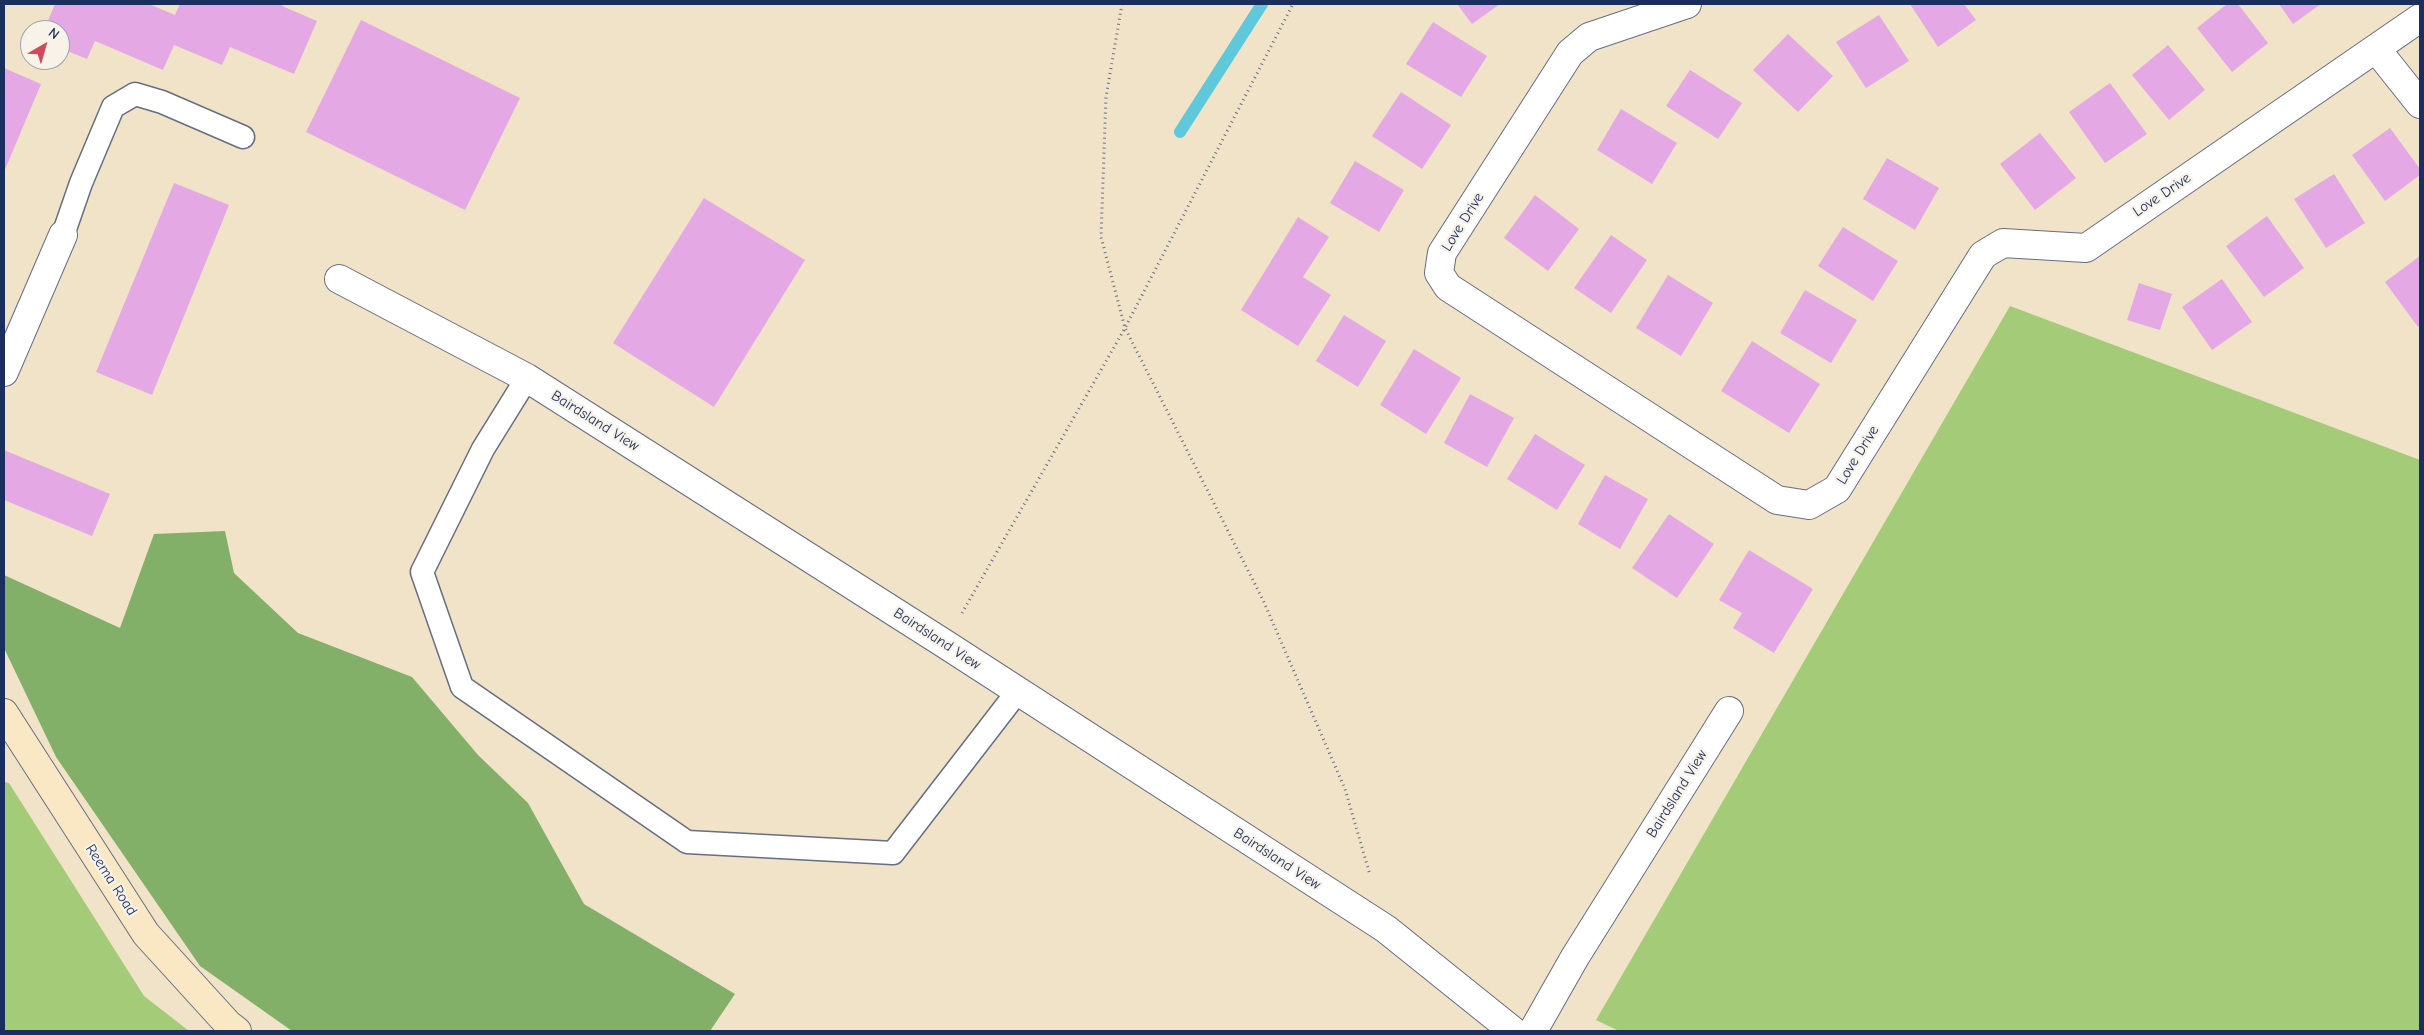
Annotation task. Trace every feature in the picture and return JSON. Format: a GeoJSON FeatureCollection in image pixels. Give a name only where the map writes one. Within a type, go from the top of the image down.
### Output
{"type":"FeatureCollection","features":[{"type":"Feature","properties":{"kind":"street","name":"Love Drive"},"geometry":{"type":"LineString","coordinates":[[1687,4],[1589,37],[1570,53],[1442,253],[1439,272],[1448,287],[1777,500],[1809,505],[1837,489],[1983,255],[2003,243],[2086,248],[2377,50],[2420,18]]}},
{"type":"Feature","properties":{"kind":"street"},"geometry":{"type":"LineString","coordinates":[[2377,50],[2420,104]]}},
{"type":"Feature","properties":{"kind":"street"},"geometry":{"type":"LineString","coordinates":[[4,372],[63,235]]}},
{"type":"Feature","properties":{"kind":"street","name":"Bairdsland View"},"geometry":{"type":"LineString","coordinates":[[339,279],[527,378],[945,644],[1386,929],[1513,1031]]}},
{"type":"Feature","properties":{"kind":"street","name":"Bairdsland View"},"geometry":{"type":"LineString","coordinates":[[1533,1031],[1575,957],[1729,711]]}},
{"type":"Feature","properties":{"kind":"street","name":"Reema Road"},"geometry":{"type":"LineString","coordinates":[[4,713],[146,934],[228,1024],[237,1031]]}},
{"type":"Feature","properties":{"kind":"lane"},"geometry":{"type":"LineString","coordinates":[[63,235],[81,183],[113,107],[134,94],[162,102],[243,137]]}},
{"type":"Feature","properties":{"kind":"lane"},"geometry":{"type":"LineString","coordinates":[[527,378],[483,449],[422,572],[462,687],[687,842],[893,853],[1018,691]]}},
{"type":"Feature","properties":{"kind":"path"},"geometry":{"type":"LineString","coordinates":[[1122,4],[1106,97],[1102,238],[1125,328],[1263,600],[1345,789],[1386,929]]}},
{"type":"Feature","properties":{"kind":"path"},"geometry":{"type":"LineString","coordinates":[[945,644],[1125,328],[1293,4]]}},
{"type":"Feature","properties":{"kind":"green space"},"geometry":{"type":"Polygon","coordinates":[[[2010,306],[2420,460],[2420,1031],[1619,1031],[1596,1020],[2010,306]]]}},
{"type":"Feature","properties":{"kind":"green space"},"geometry":{"type":"Polygon","coordinates":[[[225,531],[234,573],[298,633],[412,677],[478,755],[528,803],[584,904],[735,994],[710,1031],[292,1031],[200,966],[56,757],[4,648],[4,575],[120,628],[154,534],[225,531]]]}},
{"type":"Feature","properties":{"kind":"green space"},"geometry":{"type":"Polygon","coordinates":[[[4,782],[9,783],[144,996],[189,1031],[4,1031],[4,782]]]}},
{"type":"Feature","properties":{"kind":"building"},"geometry":{"type":"Polygon","coordinates":[[[55,4],[149,4],[175,15],[180,4],[283,4],[282,6],[317,21],[294,74],[230,47],[222,65],[174,45],[163,70],[95,41],[87,59],[70,52],[70,20],[48,20],[55,4]]]}},
{"type":"Feature","properties":{"kind":"building"},"geometry":{"type":"Polygon","coordinates":[[[1457,4],[1500,4],[1472,24],[1457,4]]]}},
{"type":"Feature","properties":{"kind":"building"},"geometry":{"type":"Polygon","coordinates":[[[1910,4],[1964,4],[1976,20],[1938,47],[1910,4]]]}},
{"type":"Feature","properties":{"kind":"building"},"geometry":{"type":"Polygon","coordinates":[[[2227,4],[2238,4],[2268,43],[2232,72],[2197,28],[2227,4]]]}},
{"type":"Feature","properties":{"kind":"building"},"geometry":{"type":"Polygon","coordinates":[[[2279,4],[2321,4],[2293,24],[2279,4]]]}},
{"type":"Feature","properties":{"kind":"building"},"geometry":{"type":"Polygon","coordinates":[[[1879,15],[1909,61],[1866,88],[1836,42],[1879,15]]]}},
{"type":"Feature","properties":{"kind":"building"},"geometry":{"type":"Polygon","coordinates":[[[361,20],[520,98],[465,210],[306,132],[361,20]]]}},
{"type":"Feature","properties":{"kind":"building"},"geometry":{"type":"Polygon","coordinates":[[[1433,22],[1487,56],[1461,97],[1406,64],[1433,22]]]}},
{"type":"Feature","properties":{"kind":"building"},"geometry":{"type":"Polygon","coordinates":[[[1788,34],[1833,76],[1798,112],[1753,70],[1788,34]]]}},
{"type":"Feature","properties":{"kind":"building"},"geometry":{"type":"Polygon","coordinates":[[[2168,45],[2205,90],[2169,120],[2132,75],[2168,45]]]}},
{"type":"Feature","properties":{"kind":"building"},"geometry":{"type":"Polygon","coordinates":[[[4,68],[41,84],[4,172],[4,68]]]}},
{"type":"Feature","properties":{"kind":"building"},"geometry":{"type":"Polygon","coordinates":[[[1690,70],[1742,103],[1718,139],[1666,106],[1690,70]]]}},
{"type":"Feature","properties":{"kind":"building"},"geometry":{"type":"Polygon","coordinates":[[[2110,83],[2147,134],[2105,163],[2069,112],[2110,83]]]}},
{"type":"Feature","properties":{"kind":"building"},"geometry":{"type":"Polygon","coordinates":[[[1401,92],[1451,125],[1422,169],[1372,136],[1401,92]]]}},
{"type":"Feature","properties":{"kind":"building"},"geometry":{"type":"Polygon","coordinates":[[[1621,109],[1677,143],[1652,184],[1597,150],[1621,109]]]}},
{"type":"Feature","properties":{"kind":"building"},"geometry":{"type":"Polygon","coordinates":[[[2390,128],[2420,169],[2420,175],[2385,201],[2352,155],[2390,128]]]}},
{"type":"Feature","properties":{"kind":"building"},"geometry":{"type":"Polygon","coordinates":[[[2040,133],[2076,178],[2035,210],[2000,164],[2040,133]]]}},
{"type":"Feature","properties":{"kind":"building"},"geometry":{"type":"Polygon","coordinates":[[[1887,158],[1939,188],[1915,230],[1863,199],[1887,158]]]}},
{"type":"Feature","properties":{"kind":"building"},"geometry":{"type":"Polygon","coordinates":[[[1355,161],[1404,190],[1379,232],[1330,203],[1355,161]]]}},
{"type":"Feature","properties":{"kind":"building"},"geometry":{"type":"Polygon","coordinates":[[[2334,174],[2365,223],[2326,248],[2294,199],[2334,174]]]}},
{"type":"Feature","properties":{"kind":"building"},"geometry":{"type":"Polygon","coordinates":[[[174,183],[229,205],[152,395],[96,372],[174,183]]]}},
{"type":"Feature","properties":{"kind":"building"},"geometry":{"type":"Polygon","coordinates":[[[1535,195],[1579,229],[1548,271],[1504,238],[1535,195]]]}},
{"type":"Feature","properties":{"kind":"building"},"geometry":{"type":"Polygon","coordinates":[[[704,198],[805,260],[714,407],[613,343],[704,198]]]}},
{"type":"Feature","properties":{"kind":"building"},"geometry":{"type":"Polygon","coordinates":[[[2267,216],[2304,268],[2264,297],[2226,246],[2267,216]]]}},
{"type":"Feature","properties":{"kind":"building"},"geometry":{"type":"Polygon","coordinates":[[[1298,217],[1329,237],[1303,277],[1331,295],[1298,346],[1241,310],[1298,217]]]}},
{"type":"Feature","properties":{"kind":"building"},"geometry":{"type":"Polygon","coordinates":[[[1843,227],[1898,261],[1873,301],[1818,266],[1843,227]]]}},
{"type":"Feature","properties":{"kind":"building"},"geometry":{"type":"Polygon","coordinates":[[[1611,235],[1647,260],[1611,313],[1574,288],[1611,235]]]}},
{"type":"Feature","properties":{"kind":"building"},"geometry":{"type":"Polygon","coordinates":[[[2420,256],[2420,325],[2418,327],[2385,282],[2420,256]]]}},
{"type":"Feature","properties":{"kind":"building"},"geometry":{"type":"Polygon","coordinates":[[[1668,275],[1713,303],[1681,356],[1636,328],[1668,275]]]}},
{"type":"Feature","properties":{"kind":"building"},"geometry":{"type":"Polygon","coordinates":[[[2222,279],[2252,322],[2212,350],[2182,307],[2222,279]]]}},
{"type":"Feature","properties":{"kind":"building"},"geometry":{"type":"Polygon","coordinates":[[[2139,283],[2172,294],[2160,330],[2127,320],[2139,283]]]}},
{"type":"Feature","properties":{"kind":"building"},"geometry":{"type":"Polygon","coordinates":[[[1805,290],[1857,320],[1831,363],[1780,333],[1805,290]]]}},
{"type":"Feature","properties":{"kind":"building"},"geometry":{"type":"Polygon","coordinates":[[[1344,315],[1386,341],[1358,387],[1316,361],[1344,315]]]}},
{"type":"Feature","properties":{"kind":"building"},"geometry":{"type":"Polygon","coordinates":[[[1752,341],[1820,384],[1789,433],[1721,391],[1752,341]]]}},
{"type":"Feature","properties":{"kind":"building"},"geometry":{"type":"Polygon","coordinates":[[[1414,349],[1461,378],[1426,434],[1380,405],[1414,349]]]}},
{"type":"Feature","properties":{"kind":"building"},"geometry":{"type":"Polygon","coordinates":[[[1470,394],[1514,418],[1487,467],[1444,443],[1470,394]]]}},
{"type":"Feature","properties":{"kind":"building"},"geometry":{"type":"Polygon","coordinates":[[[1535,434],[1585,465],[1557,510],[1507,479],[1535,434]]]}},
{"type":"Feature","properties":{"kind":"building"},"geometry":{"type":"Polygon","coordinates":[[[4,450],[110,494],[92,536],[4,500],[4,450]]]}},
{"type":"Feature","properties":{"kind":"building"},"geometry":{"type":"Polygon","coordinates":[[[1605,475],[1648,499],[1620,549],[1578,524],[1605,475]]]}},
{"type":"Feature","properties":{"kind":"building"},"geometry":{"type":"Polygon","coordinates":[[[1669,514],[1714,544],[1677,598],[1632,568],[1669,514]]]}},
{"type":"Feature","properties":{"kind":"building"},"geometry":{"type":"Polygon","coordinates":[[[1749,550],[1813,589],[1774,653],[1733,628],[1742,613],[1719,600],[1749,550]]]}},
{"type":"Feature","properties":{"kind":"waterway"},"geometry":{"type":"LineString","coordinates":[[1180,132],[1262,4]]}}]}
